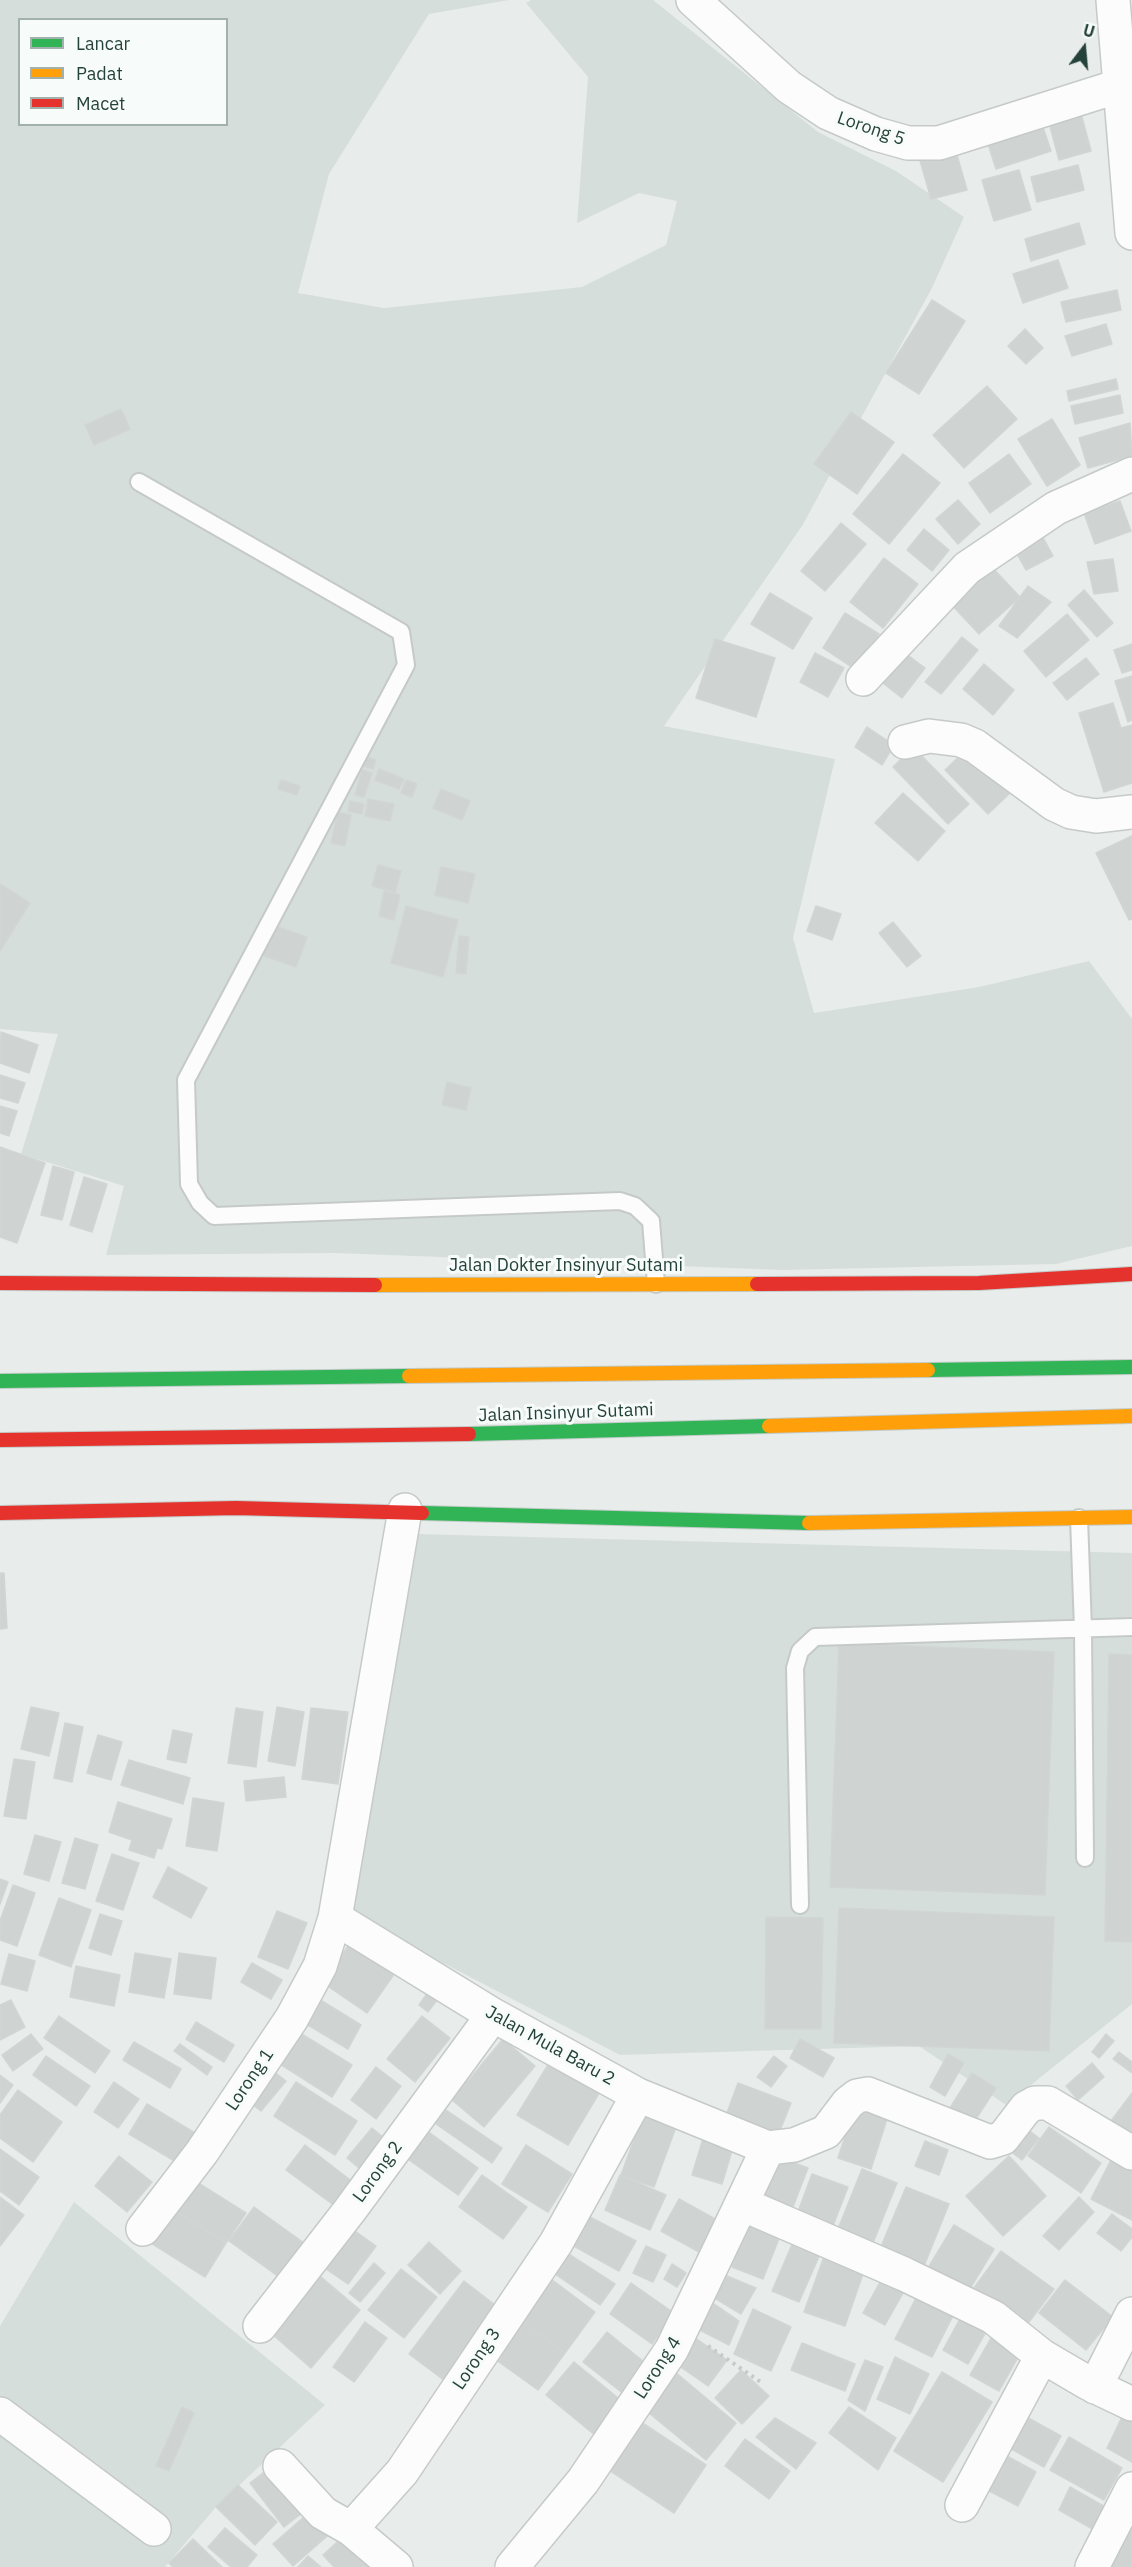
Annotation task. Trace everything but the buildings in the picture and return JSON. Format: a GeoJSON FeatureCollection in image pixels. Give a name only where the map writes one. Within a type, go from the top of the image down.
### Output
{"type":"FeatureCollection","features":[{"type":"Feature","properties":{"kind":"main road","name":"Jalan Dokter Insinyur Sutami"},"geometry":{"type":"LineString","coordinates":[[0,1283],[191,1286],[979,1283],[1132,1274]]}},
{"type":"Feature","properties":{"kind":"main road"},"geometry":{"type":"LineString","coordinates":[[962,1370],[1121,1352]]}},
{"type":"Feature","properties":{"kind":"main road","name":"Jalan Insinyur Sutami"},"geometry":{"type":"LineString","coordinates":[[0,1381],[1132,1366]]}},
{"type":"Feature","properties":{"kind":"main road","name":"Jalan Insinyur Sutami"},"geometry":{"type":"LineString","coordinates":[[0,1440],[369,1437],[1132,1416]]}},
{"type":"Feature","properties":{"kind":"main road"},"geometry":{"type":"LineString","coordinates":[[0,1513],[236,1508],[405,1510],[797,1523],[1132,1517]]}},
{"type":"Feature","properties":{"kind":"street","name":"Lorong 5"},"geometry":{"type":"LineString","coordinates":[[693,0],[789,87],[828,113],[876,134],[908,143],[939,143],[1119,86]]}},
{"type":"Feature","properties":{"kind":"street"},"geometry":{"type":"LineString","coordinates":[[1113,0],[1131,223]]}},
{"type":"Feature","properties":{"kind":"street"},"geometry":{"type":"LineString","coordinates":[[863,679],[968,568],[1056,508],[1132,474]]}},
{"type":"Feature","properties":{"kind":"street"},"geometry":{"type":"LineString","coordinates":[[905,742],[929,736],[961,740],[975,746],[1036,792],[1071,812],[1096,816],[1132,812]]}},
{"type":"Feature","properties":{"kind":"street"},"geometry":{"type":"LineString","coordinates":[[335,1918],[405,1510]]}},
{"type":"Feature","properties":{"kind":"street","name":"Jalan Mula Baru 2"},"geometry":{"type":"LineString","coordinates":[[335,1918],[493,2015],[638,2095],[768,2148]]}},
{"type":"Feature","properties":{"kind":"street","name":"Lorong 1"},"geometry":{"type":"LineString","coordinates":[[143,2229],[202,2152],[292,2018],[320,1966],[335,1918]]}},
{"type":"Feature","properties":{"kind":"street","name":"Lorong 2"},"geometry":{"type":"LineString","coordinates":[[260,2326],[350,2210],[493,2015]]}},
{"type":"Feature","properties":{"kind":"street"},"geometry":{"type":"LineString","coordinates":[[768,2148],[794,2145],[826,2132],[848,2103],[857,2096],[868,2094],[990,2142],[1003,2138],[1026,2108],[1035,2103],[1048,2103],[1132,2153]]}},
{"type":"Feature","properties":{"kind":"street","name":"Lorong 3"},"geometry":{"type":"LineString","coordinates":[[351,2529],[402,2472],[556,2243],[638,2095]]}},
{"type":"Feature","properties":{"kind":"street","name":"Lorong 4"},"geometry":{"type":"LineString","coordinates":[[512,2567],[583,2481],[672,2349],[768,2148]]}},
{"type":"Feature","properties":{"kind":"street"},"geometry":{"type":"LineString","coordinates":[[742,2204],[904,2274],[984,2312],[1042,2356],[1095,2387],[1132,2404]]}},
{"type":"Feature","properties":{"kind":"street"},"geometry":{"type":"LineString","coordinates":[[1095,2387],[1132,2314]]}},
{"type":"Feature","properties":{"kind":"street"},"geometry":{"type":"LineString","coordinates":[[962,2505],[1042,2356]]}},
{"type":"Feature","properties":{"kind":"street"},"geometry":{"type":"LineString","coordinates":[[0,2414],[154,2529]]}},
{"type":"Feature","properties":{"kind":"street"},"geometry":{"type":"LineString","coordinates":[[280,2466],[323,2513],[351,2529],[396,2567]]}},
{"type":"Feature","properties":{"kind":"street"},"geometry":{"type":"LineString","coordinates":[[1092,2567],[1132,2489]]}},
{"type":"Feature","properties":{"kind":"lane"},"geometry":{"type":"LineString","coordinates":[[139,482],[401,632],[406,666],[186,1080],[189,1184],[200,1203],[214,1216],[620,1201],[635,1206],[651,1221],[656,1284]]}},
{"type":"Feature","properties":{"kind":"lane"},"geometry":{"type":"LineString","coordinates":[[1079,1518],[1083,1629],[1085,1858]]}},
{"type":"Feature","properties":{"kind":"lane"},"geometry":{"type":"LineString","coordinates":[[800,1905],[795,1668],[800,1651],[815,1637],[1132,1627]]}},
{"type":"Feature","properties":{"kind":"path"},"geometry":{"type":"LineString","coordinates":[[682,2328],[762,2383]]}},
{"type":"Feature","properties":{"kind":"shaded area"},"geometry":{"type":"Polygon","coordinates":[[[0,0],[509,0],[429,14],[329,174],[298,293],[384,308],[582,287],[666,245],[677,201],[639,193],[577,223],[588,77],[526,3],[531,0],[653,0],[818,132],[896,171],[964,217],[932,288],[802,526],[664,726],[835,759],[793,938],[814,1013],[979,987],[1089,961],[1132,1019],[1132,1246],[1056,1264],[782,1270],[335,1253],[106,1255],[124,1186],[21,1154],[58,1034],[0,1029],[0,0]]]}},
{"type":"Feature","properties":{"kind":"shaded area"},"geometry":{"type":"Polygon","coordinates":[[[418,1534],[1132,1553],[1132,2004],[1006,2105],[919,2046],[620,2055],[349,1914],[418,1534]]]}},
{"type":"Feature","properties":{"kind":"shaded area"},"geometry":{"type":"Polygon","coordinates":[[[74,2202],[325,2405],[216,2507],[165,2567],[0,2567],[0,2326],[74,2202]]]}},
{"type":"Feature","properties":{"kind":"traffic: fast"},"geometry":{"type":"LineString","coordinates":[[928,1370],[1132,1367]]}},
{"type":"Feature","properties":{"kind":"traffic: fast"},"geometry":{"type":"LineString","coordinates":[[0,1381],[409,1376]]}},
{"type":"Feature","properties":{"kind":"traffic: fast"},"geometry":{"type":"LineString","coordinates":[[469,1434],[769,1426]]}},
{"type":"Feature","properties":{"kind":"traffic: fast"},"geometry":{"type":"LineString","coordinates":[[422,1513],[809,1523]]}},
{"type":"Feature","properties":{"kind":"traffic: slow"},"geometry":{"type":"LineString","coordinates":[[375,1285],[757,1284]]}},
{"type":"Feature","properties":{"kind":"traffic: slow"},"geometry":{"type":"LineString","coordinates":[[409,1376],[928,1370]]}},
{"type":"Feature","properties":{"kind":"traffic: slow"},"geometry":{"type":"LineString","coordinates":[[769,1426],[1132,1416]]}},
{"type":"Feature","properties":{"kind":"traffic: slow"},"geometry":{"type":"LineString","coordinates":[[809,1523],[1132,1517]]}},
{"type":"Feature","properties":{"kind":"traffic: jam"},"geometry":{"type":"LineString","coordinates":[[757,1284],[979,1283],[1132,1274]]}},
{"type":"Feature","properties":{"kind":"traffic: jam"},"geometry":{"type":"LineString","coordinates":[[0,1283],[375,1285]]}},
{"type":"Feature","properties":{"kind":"traffic: jam"},"geometry":{"type":"LineString","coordinates":[[0,1440],[469,1434]]}},
{"type":"Feature","properties":{"kind":"traffic: jam"},"geometry":{"type":"LineString","coordinates":[[0,1513],[236,1508],[422,1513]]}}]}
